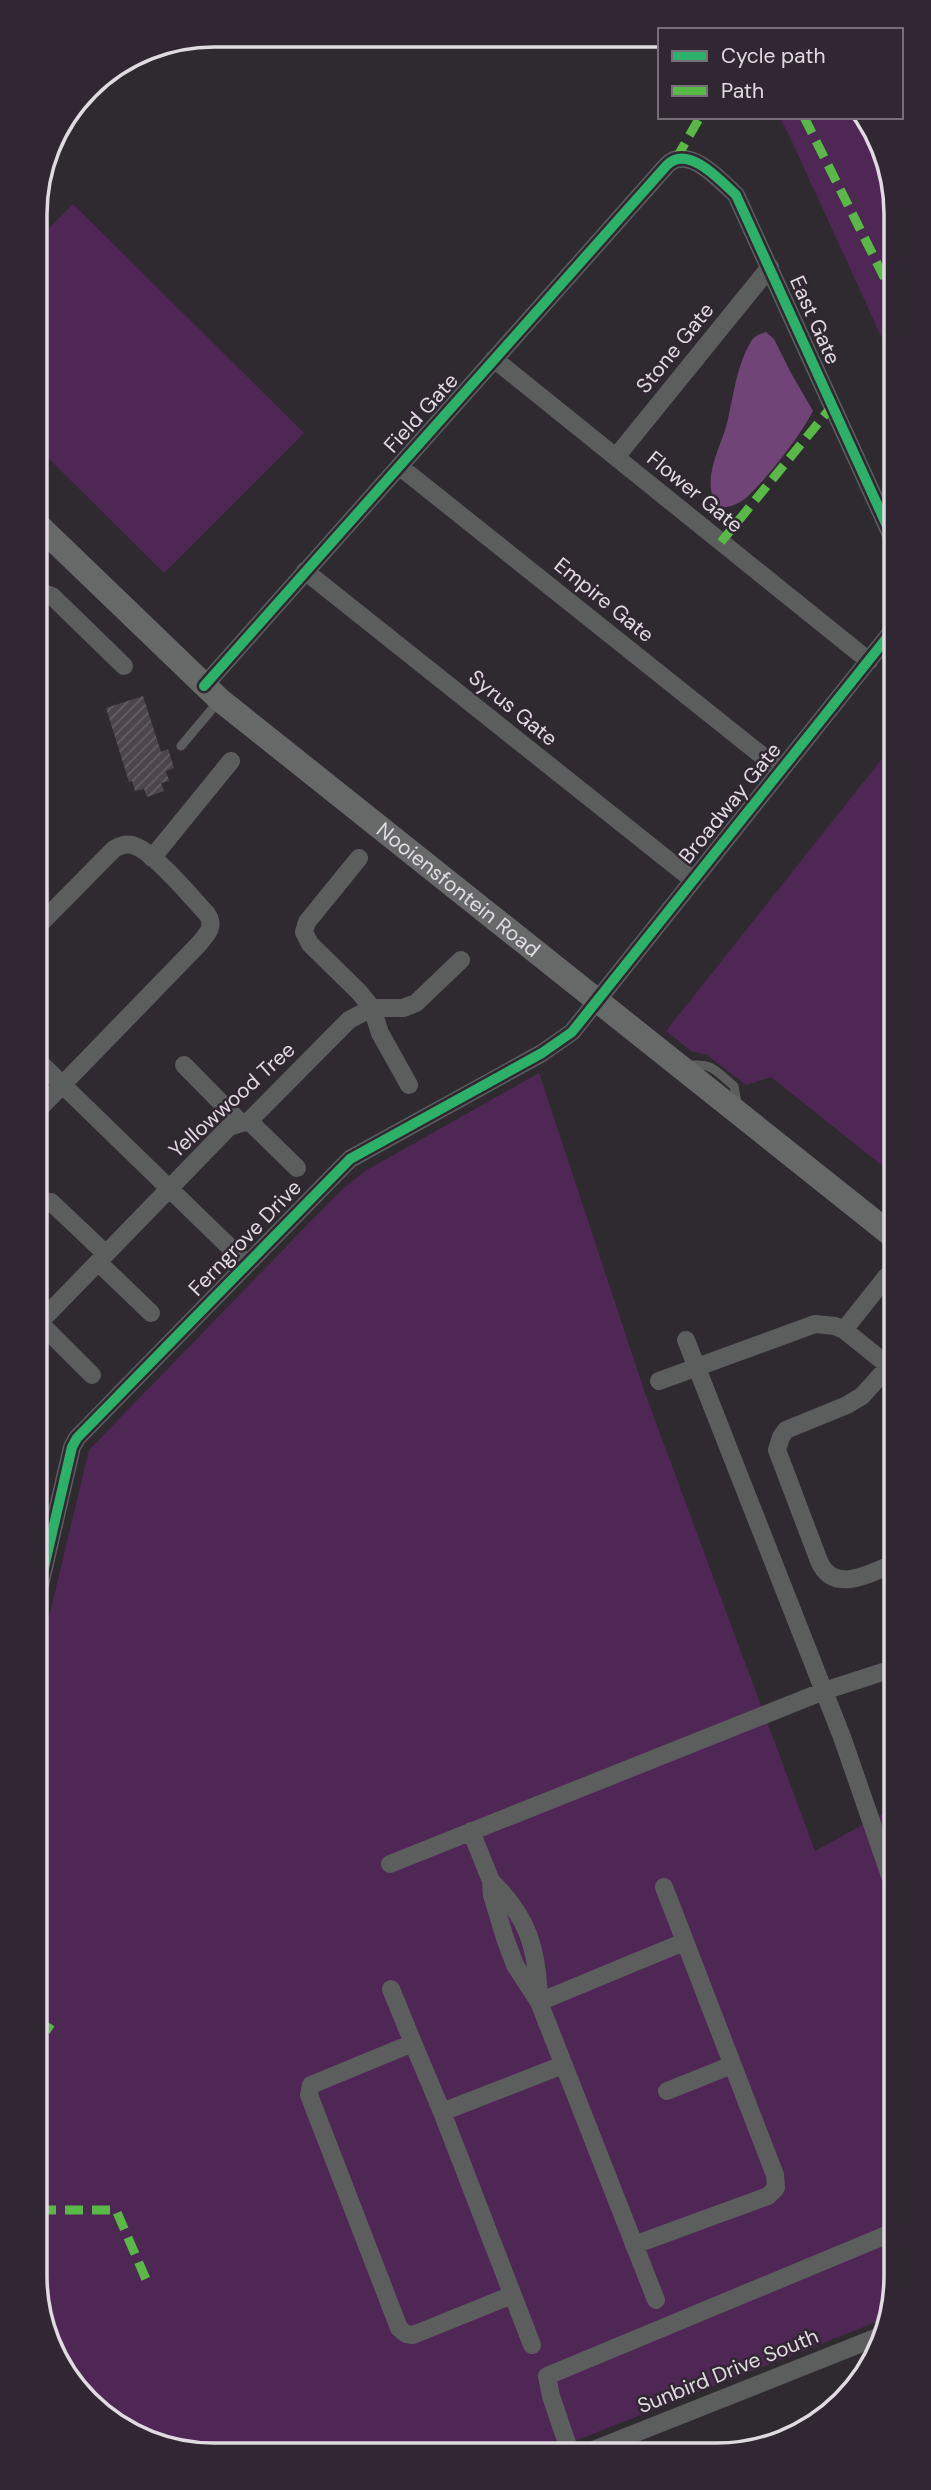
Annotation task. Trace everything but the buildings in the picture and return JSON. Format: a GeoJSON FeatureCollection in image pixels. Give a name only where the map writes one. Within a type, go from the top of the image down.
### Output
{"type":"FeatureCollection","features":[{"type":"Feature","properties":{"kind":"street","name":"East Gate"},"geometry":{"type":"LineString","coordinates":[[667,165],[676,159],[690,159],[736,195],[884,518]]}},
{"type":"Feature","properties":{"kind":"street","name":"Field Gate"},"geometry":{"type":"LineString","coordinates":[[212,693],[305,571],[667,165]]}},
{"type":"Feature","properties":{"kind":"street","name":"Stone Gate"},"geometry":{"type":"LineString","coordinates":[[616,457],[770,267]]}},
{"type":"Feature","properties":{"kind":"street","name":"Flower Gate"},"geometry":{"type":"LineString","coordinates":[[494,359],[869,661]]}},
{"type":"Feature","properties":{"kind":"street","name":"Empire Gate"},"geometry":{"type":"LineString","coordinates":[[399,466],[780,770]]}},
{"type":"Feature","properties":{"kind":"street","name":"Nooiensfontein Road"},"geometry":{"type":"LineString","coordinates":[[48,535],[212,693],[884,1229]]}},
{"type":"Feature","properties":{"kind":"street","name":"Syrus Gate"},"geometry":{"type":"LineString","coordinates":[[305,571],[693,880]]}},
{"type":"Feature","properties":{"kind":"street"},"geometry":{"type":"LineString","coordinates":[[48,594],[55,598],[124,666]]}},
{"type":"Feature","properties":{"kind":"street","name":"Broadway Gate"},"geometry":{"type":"LineString","coordinates":[[598,1001],[884,641]]}},
{"type":"Feature","properties":{"kind":"street"},"geometry":{"type":"LineString","coordinates":[[152,858],[231,761]]}},
{"type":"Feature","properties":{"kind":"street"},"geometry":{"type":"LineString","coordinates":[[48,917],[114,849],[124,845],[136,846],[152,858],[208,914],[211,928],[198,945],[48,1100]]}},
{"type":"Feature","properties":{"kind":"street"},"geometry":{"type":"LineString","coordinates":[[359,858],[307,922],[304,932],[310,944],[372,1008],[380,1033],[409,1085]]}},
{"type":"Feature","properties":{"kind":"street","name":"Yellowwood Tree"},"geometry":{"type":"LineString","coordinates":[[47,1314],[229,1127],[245,1122],[349,1020],[372,1008],[403,1008],[416,1003],[461,960]]}},
{"type":"Feature","properties":{"kind":"street","name":"Ferngrove Drive"},"geometry":{"type":"LineString","coordinates":[[47,1553],[74,1443],[336,1171],[355,1156],[556,1045],[572,1032],[598,1001]]}},
{"type":"Feature","properties":{"kind":"street"},"geometry":{"type":"LineString","coordinates":[[184,1065],[297,1168]]}},
{"type":"Feature","properties":{"kind":"street"},"geometry":{"type":"LineString","coordinates":[[48,1071],[247,1264]]}},
{"type":"Feature","properties":{"kind":"street"},"geometry":{"type":"LineString","coordinates":[[51,1202],[151,1313]]}},
{"type":"Feature","properties":{"kind":"street"},"geometry":{"type":"LineString","coordinates":[[844,1330],[883,1280]]}},
{"type":"Feature","properties":{"kind":"street"},"geometry":{"type":"LineString","coordinates":[[659,1381],[816,1324],[844,1330],[883,1362]]}},
{"type":"Feature","properties":{"kind":"street"},"geometry":{"type":"LineString","coordinates":[[47,1333],[92,1375]]}},
{"type":"Feature","properties":{"kind":"street"},"geometry":{"type":"LineString","coordinates":[[685,1340],[824,1691],[883,1857]]}},
{"type":"Feature","properties":{"kind":"street"},"geometry":{"type":"LineString","coordinates":[[883,1375],[862,1396],[847,1405],[786,1430],[777,1450],[814,1549],[826,1573],[832,1578],[846,1581],[883,1567]]}},
{"type":"Feature","properties":{"kind":"street"},"geometry":{"type":"LineString","coordinates":[[390,1864],[824,1691],[883,1672]]}},
{"type":"Feature","properties":{"kind":"street"},"geometry":{"type":"LineString","coordinates":[[471,1831],[491,1881],[492,1895],[512,1956],[539,2002],[656,2300]]}},
{"type":"Feature","properties":{"kind":"street"},"geometry":{"type":"LineString","coordinates":[[634,2245],[768,2196],[776,2188],[775,2175],[664,1887]]}},
{"type":"Feature","properties":{"kind":"street"},"geometry":{"type":"LineString","coordinates":[[539,2002],[684,1942]]}},
{"type":"Feature","properties":{"kind":"street"},"geometry":{"type":"LineString","coordinates":[[391,1989],[442,2112],[532,2345]]}},
{"type":"Feature","properties":{"kind":"street"},"geometry":{"type":"LineString","coordinates":[[413,2043],[311,2085],[309,2095],[399,2329],[413,2335],[512,2295]]}},
{"type":"Feature","properties":{"kind":"street"},"geometry":{"type":"LineString","coordinates":[[442,2112],[563,2065]]}},
{"type":"Feature","properties":{"kind":"street"},"geometry":{"type":"LineString","coordinates":[[667,2091],[732,2065]]}},
{"type":"Feature","properties":{"kind":"street"},"geometry":{"type":"LineString","coordinates":[[567,2443],[547,2376],[883,2236]]}},
{"type":"Feature","properties":{"kind":"street","name":"Sunbird Drive South"},"geometry":{"type":"LineString","coordinates":[[611,2443],[871,2340]]}},
{"type":"Feature","properties":{"kind":"lane"},"geometry":{"type":"LineString","coordinates":[[181,746],[212,693]]}},
{"type":"Feature","properties":{"kind":"shaded area"},"geometry":{"type":"Polygon","coordinates":[[[780,119],[853,119],[866,141],[881,182],[884,215],[884,342],[780,119]]]}},
{"type":"Feature","properties":{"kind":"shaded area"},"geometry":{"type":"Polygon","coordinates":[[[73,204],[304,433],[164,573],[48,458],[48,229],[73,204]]]}},
{"type":"Feature","properties":{"kind":"shaded area"},"geometry":{"type":"Polygon","coordinates":[[[766,332],[774,339],[813,411],[791,445],[755,489],[740,502],[721,508],[711,492],[714,463],[726,428],[743,359],[752,340],[766,332]]]}},
{"type":"Feature","properties":{"kind":"shaded area"},"geometry":{"type":"Polygon","coordinates":[[[884,757],[884,1167],[771,1077],[746,1085],[707,1055],[691,1051],[666,1031],[884,757]]]}},
{"type":"Feature","properties":{"kind":"shaded area"},"geometry":{"type":"Polygon","coordinates":[[[539,1073],[646,1396],[815,1851],[883,1813],[883,2286],[877,2322],[570,2443],[215,2443],[182,2440],[161,2434],[122,2415],[96,2394],[70,2359],[50,2308],[47,2275],[47,1621],[89,1450],[339,1192],[365,1171],[539,1073]]]}},
{"type":"Feature","properties":{"kind":"marked path"},"geometry":{"type":"LineString","coordinates":[[676,159],[699,119]]}},
{"type":"Feature","properties":{"kind":"marked path"},"geometry":{"type":"LineString","coordinates":[[805,119],[884,277]]}},
{"type":"Feature","properties":{"kind":"marked path"},"geometry":{"type":"LineString","coordinates":[[721,542],[833,405]]}},
{"type":"Feature","properties":{"kind":"marked path"},"geometry":{"type":"LineString","coordinates":[[47,2027],[52,2030]]}},
{"type":"Feature","properties":{"kind":"marked path"},"geometry":{"type":"LineString","coordinates":[[47,2210],[116,2210],[148,2284]]}},
{"type":"Feature","properties":{"kind":"cycle path"},"geometry":{"type":"LineString","coordinates":[[204,686],[667,165],[675,160],[694,161],[713,173],[736,195],[884,519]]}},
{"type":"Feature","properties":{"kind":"cycle path"},"geometry":{"type":"LineString","coordinates":[[47,1553],[72,1447],[77,1438],[350,1159],[542,1053],[572,1032],[884,642]]}}]}
